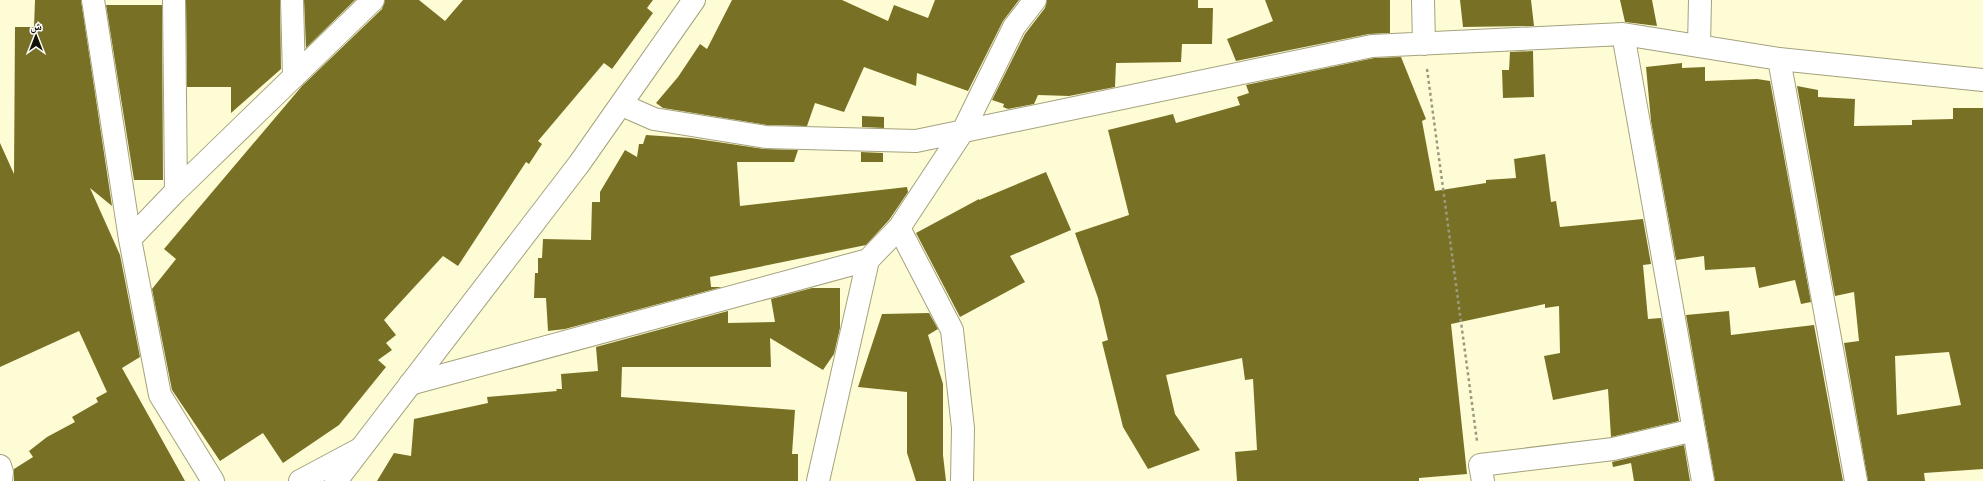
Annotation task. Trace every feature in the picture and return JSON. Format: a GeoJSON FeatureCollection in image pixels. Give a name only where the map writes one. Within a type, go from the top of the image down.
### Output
{"type":"FeatureCollection","features":[{"type":"Feature","properties":{"kind":"street"},"geometry":{"type":"LineString","coordinates":[[93,0],[130,239],[160,395],[213,481]]}},
{"type":"Feature","properties":{"kind":"street"},"geometry":{"type":"LineString","coordinates":[[174,0],[176,191]]}},
{"type":"Feature","properties":{"kind":"street"},"geometry":{"type":"LineString","coordinates":[[292,0],[294,77]]}},
{"type":"Feature","properties":{"kind":"street"},"geometry":{"type":"LineString","coordinates":[[336,481],[579,164],[622,106],[694,0]]}},
{"type":"Feature","properties":{"kind":"street"},"geometry":{"type":"LineString","coordinates":[[410,384],[868,260],[899,228],[963,131],[1014,27],[1034,0]]}},
{"type":"Feature","properties":{"kind":"street"},"geometry":{"type":"LineString","coordinates":[[1423,0],[1424,44]]}},
{"type":"Feature","properties":{"kind":"street"},"geometry":{"type":"LineString","coordinates":[[1699,46],[1700,0]]}},
{"type":"Feature","properties":{"kind":"street"},"geometry":{"type":"LineString","coordinates":[[130,239],[176,191],[371,1]]}},
{"type":"Feature","properties":{"kind":"street"},"geometry":{"type":"LineString","coordinates":[[622,106],[654,119],[766,137],[916,141],[1372,46],[1623,34],[1779,59],[1983,80]]}},
{"type":"Feature","properties":{"kind":"street"},"geometry":{"type":"LineString","coordinates":[[1623,34],[1703,481]]}},
{"type":"Feature","properties":{"kind":"street"},"geometry":{"type":"LineString","coordinates":[[1779,59],[1856,481]]}},
{"type":"Feature","properties":{"kind":"street"},"geometry":{"type":"LineString","coordinates":[[899,228],[952,330],[963,428],[962,481]]}},
{"type":"Feature","properties":{"kind":"street"},"geometry":{"type":"LineString","coordinates":[[818,481],[868,260]]}},
{"type":"Feature","properties":{"kind":"street"},"geometry":{"type":"LineString","coordinates":[[1481,473],[1612,449],[1694,430]]}},
{"type":"Feature","properties":{"kind":"street"},"geometry":{"type":"LineString","coordinates":[[300,481],[360,449]]}},
{"type":"Feature","properties":{"kind":"path"},"geometry":{"type":"LineString","coordinates":[[1424,44],[1481,473]]}},
{"type":"Feature","properties":{"kind":"building"},"geometry":{"type":"Polygon","coordinates":[[[35,0],[81,0],[112,206],[90,188],[120,255],[140,357],[122,368],[185,481],[14,481],[14,469],[33,457],[29,451],[47,437],[75,422],[72,417],[98,402],[96,398],[107,392],[79,331],[0,367],[0,143],[14,174],[15,27],[34,27],[35,0]]]}},
{"type":"Feature","properties":{"kind":"building"},"geometry":{"type":"Polygon","coordinates":[[[186,0],[280,0],[281,69],[231,113],[231,87],[187,87],[186,0]]]}},
{"type":"Feature","properties":{"kind":"building"},"geometry":{"type":"Polygon","coordinates":[[[304,0],[355,0],[306,48],[304,0]]]}},
{"type":"Feature","properties":{"kind":"building"},"geometry":{"type":"Polygon","coordinates":[[[385,0],[419,0],[445,21],[463,0],[653,0],[647,8],[653,13],[612,69],[604,63],[538,141],[542,144],[529,164],[526,162],[458,266],[443,256],[384,320],[396,335],[386,343],[392,350],[378,360],[386,367],[339,425],[283,463],[263,433],[220,461],[172,390],[152,289],[176,259],[164,249],[302,86],[382,9],[385,0]]]}},
{"type":"Feature","properties":{"kind":"building"},"geometry":{"type":"Polygon","coordinates":[[[732,0],[842,0],[888,21],[894,5],[928,18],[935,0],[1019,0],[1003,21],[968,91],[917,73],[916,86],[864,67],[844,112],[815,103],[807,126],[767,125],[663,108],[656,103],[678,77],[700,44],[707,49],[732,0]]]}},
{"type":"Feature","properties":{"kind":"building"},"geometry":{"type":"Polygon","coordinates":[[[1047,0],[1198,0],[1198,8],[1213,8],[1212,44],[1182,44],[1181,62],[1116,63],[1115,87],[1069,96],[1038,95],[1034,104],[1008,109],[1003,107],[1004,104],[992,100],[1025,34],[1045,8],[1047,0]]]}},
{"type":"Feature","properties":{"kind":"building"},"geometry":{"type":"Polygon","coordinates":[[[1265,0],[1390,0],[1390,33],[1369,34],[1236,61],[1227,39],[1273,21],[1265,0]]]}},
{"type":"Feature","properties":{"kind":"building"},"geometry":{"type":"Polygon","coordinates":[[[1460,0],[1531,0],[1534,26],[1463,27],[1460,0]]]}},
{"type":"Feature","properties":{"kind":"building"},"geometry":{"type":"Polygon","coordinates":[[[1620,0],[1652,0],[1657,26],[1625,22],[1620,0]]]}},
{"type":"Feature","properties":{"kind":"building"},"geometry":{"type":"Polygon","coordinates":[[[106,5],[162,5],[163,180],[134,180],[106,5]]]}},
{"type":"Feature","properties":{"kind":"building"},"geometry":{"type":"Polygon","coordinates":[[[1533,51],[1534,97],[1503,98],[1502,70],[1509,70],[1510,52],[1533,51]]]}},
{"type":"Feature","properties":{"kind":"building"},"geometry":{"type":"Polygon","coordinates":[[[1401,57],[1426,119],[1422,121],[1435,191],[1486,183],[1486,180],[1516,178],[1514,159],[1545,154],[1551,202],[1556,201],[1560,227],[1643,219],[1651,264],[1643,265],[1648,319],[1661,318],[1679,421],[1611,437],[1608,389],[1553,400],[1544,356],[1560,353],[1559,306],[1545,308],[1545,304],[1451,324],[1467,474],[1419,478],[1419,481],[1237,481],[1235,452],[1257,450],[1253,379],[1245,380],[1242,358],[1166,375],[1175,414],[1200,450],[1148,469],[1123,427],[1102,342],[1108,340],[1098,298],[1075,233],[1129,215],[1108,130],[1173,114],[1176,123],[1240,105],[1237,97],[1249,93],[1246,85],[1374,58],[1401,57]]]}},
{"type":"Feature","properties":{"kind":"building"},"geometry":{"type":"Polygon","coordinates":[[[1682,63],[1682,68],[1705,67],[1705,81],[1757,79],[1770,81],[1811,302],[1801,304],[1795,280],[1759,288],[1755,267],[1705,270],[1704,256],[1676,260],[1651,121],[1646,67],[1682,63]]]}},
{"type":"Feature","properties":{"kind":"building"},"geometry":{"type":"Polygon","coordinates":[[[1797,86],[1818,90],[1818,97],[1855,99],[1854,126],[1912,125],[1912,120],[1953,119],[1953,108],[1983,108],[1983,469],[1924,473],[1925,481],[1868,481],[1844,343],[1859,341],[1854,292],[1835,296],[1797,86]],[[1949,352],[1895,356],[1897,415],[1961,405],[1949,352]]]}},
{"type":"Feature","properties":{"kind":"building"},"geometry":{"type":"Polygon","coordinates":[[[862,116],[884,117],[884,128],[862,127],[862,116]]]}},
{"type":"Feature","properties":{"kind":"building"},"geometry":{"type":"Polygon","coordinates":[[[646,135],[691,138],[764,149],[798,150],[794,162],[737,162],[740,206],[907,187],[908,192],[889,220],[866,245],[710,277],[711,287],[722,287],[565,329],[548,331],[546,298],[534,298],[535,273],[538,273],[538,258],[542,258],[543,239],[591,240],[592,202],[600,202],[600,192],[625,150],[637,157],[639,144],[643,144],[646,135]]]}},
{"type":"Feature","properties":{"kind":"building"},"geometry":{"type":"Polygon","coordinates":[[[861,152],[883,153],[883,162],[861,162],[861,152]]]}},
{"type":"Feature","properties":{"kind":"building"},"geometry":{"type":"Polygon","coordinates":[[[1046,172],[1071,230],[1010,256],[1025,282],[960,317],[916,233],[979,199],[1046,172]]]}},
{"type":"Feature","properties":{"kind":"building"},"geometry":{"type":"Polygon","coordinates":[[[812,288],[840,288],[840,328],[834,354],[823,370],[770,338],[771,367],[622,367],[621,397],[795,410],[792,454],[798,454],[798,481],[377,481],[394,453],[411,456],[414,419],[488,403],[487,397],[557,391],[556,389],[562,389],[561,374],[598,371],[596,347],[728,311],[728,323],[775,322],[771,299],[812,288]]]}},
{"type":"Feature","properties":{"kind":"building"},"geometry":{"type":"Polygon","coordinates":[[[1729,311],[1731,335],[1814,325],[1843,481],[1715,481],[1686,315],[1729,311]]]}},
{"type":"Feature","properties":{"kind":"building"},"geometry":{"type":"Polygon","coordinates":[[[929,313],[938,329],[928,335],[943,384],[943,455],[946,481],[916,481],[907,453],[907,392],[858,387],[882,314],[929,313]]]}},
{"type":"Feature","properties":{"kind":"building"},"geometry":{"type":"Polygon","coordinates":[[[1684,445],[1690,481],[1634,481],[1631,463],[1613,467],[1612,462],[1684,445]]]}}]}
